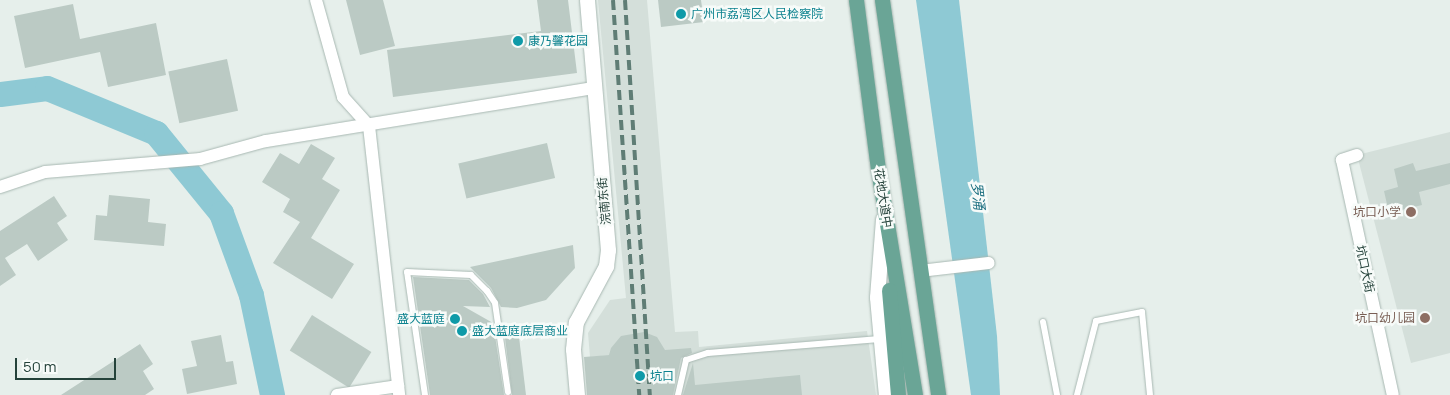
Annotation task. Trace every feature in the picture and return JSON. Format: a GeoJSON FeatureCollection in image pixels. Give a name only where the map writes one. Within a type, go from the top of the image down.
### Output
{"type":"FeatureCollection","features":[{"type":"Feature","properties":{"kind":"main road","name":"花地大道中"},"geometry":{"type":"LineString","coordinates":[[856,0],[878,169],[915,395]]}},
{"type":"Feature","properties":{"kind":"main road","name":"花地大道中"},"geometry":{"type":"LineString","coordinates":[[882,0],[938,395]]}},
{"type":"Feature","properties":{"kind":"main road"},"geometry":{"type":"LineString","coordinates":[[878,169],[898,395]]}},
{"type":"Feature","properties":{"kind":"street"},"geometry":{"type":"LineString","coordinates":[[316,0],[343,97],[369,126],[399,390],[337,395]]}},
{"type":"Feature","properties":{"kind":"street","name":"浣南东街"},"geometry":{"type":"LineString","coordinates":[[576,395],[573,349],[576,322],[606,266],[608,250],[587,0]]}},
{"type":"Feature","properties":{"kind":"street"},"geometry":{"type":"LineString","coordinates":[[0,187],[45,172],[200,159],[266,141],[369,126],[594,88]]}},
{"type":"Feature","properties":{"kind":"street","name":"坑口大街"},"geometry":{"type":"LineString","coordinates":[[1357,155],[1342,160],[1393,395]]}},
{"type":"Feature","properties":{"kind":"street"},"geometry":{"type":"LineString","coordinates":[[883,219],[877,297],[879,339],[886,395]]}},
{"type":"Feature","properties":{"kind":"street"},"geometry":{"type":"LineString","coordinates":[[920,271],[989,263]]}},
{"type":"Feature","properties":{"kind":"lane"},"geometry":{"type":"LineString","coordinates":[[425,395],[408,272],[471,275],[487,291],[495,303],[508,392]]}},
{"type":"Feature","properties":{"kind":"lane"},"geometry":{"type":"LineString","coordinates":[[1077,395],[1096,321],[1142,312],[1150,395]]}},
{"type":"Feature","properties":{"kind":"lane"},"geometry":{"type":"LineString","coordinates":[[1043,322],[1057,395]]}},
{"type":"Feature","properties":{"kind":"lane"},"geometry":{"type":"LineString","coordinates":[[678,395],[686,360],[708,353],[879,339]]}},
{"type":"Feature","properties":{"kind":"shaded area"},"geometry":{"type":"Polygon","coordinates":[[[598,0],[647,0],[675,332],[698,331],[699,347],[867,331],[876,395],[668,395],[665,350],[590,357],[588,333],[610,300],[626,298],[598,0]]]}},
{"type":"Feature","properties":{"kind":"shaded area","name":"坑口小学"},"geometry":{"type":"Polygon","coordinates":[[[1450,132],[1450,353],[1411,363],[1357,155],[1450,132]]]}},
{"type":"Feature","properties":{"kind":"water","name":"罗涌"},"geometry":{"type":"Polygon","coordinates":[[[916,0],[959,0],[997,336],[1000,395],[971,395],[916,0]]]}},
{"type":"Feature","properties":{"kind":"building"},"geometry":{"type":"Polygon","coordinates":[[[346,0],[383,0],[395,46],[360,55],[346,0]]]}},
{"type":"Feature","properties":{"kind":"building","name":"康乃馨花园"},"geometry":{"type":"Polygon","coordinates":[[[537,0],[568,0],[577,73],[393,97],[387,50],[541,31],[537,0]]]}},
{"type":"Feature","properties":{"kind":"building","name":"广州市荔湾区人民检察院"},"geometry":{"type":"Polygon","coordinates":[[[658,0],[701,0],[704,22],[661,27],[658,0]]]}},
{"type":"Feature","properties":{"kind":"building"},"geometry":{"type":"Polygon","coordinates":[[[73,4],[80,39],[156,23],[166,75],[108,87],[100,52],[25,68],[14,16],[73,4]]]}},
{"type":"Feature","properties":{"kind":"building"},"geometry":{"type":"Polygon","coordinates":[[[227,59],[238,111],[179,123],[168,71],[227,59]]]}},
{"type":"Feature","properties":{"kind":"building"},"geometry":{"type":"Polygon","coordinates":[[[547,143],[555,178],[466,199],[458,163],[547,143]]]}},
{"type":"Feature","properties":{"kind":"building"},"geometry":{"type":"Polygon","coordinates":[[[311,144],[335,158],[322,179],[340,190],[311,238],[354,264],[332,299],[273,263],[300,222],[283,212],[290,199],[262,182],[280,153],[299,164],[311,144]]]}},
{"type":"Feature","properties":{"kind":"building"},"geometry":{"type":"Polygon","coordinates":[[[1413,163],[1416,171],[1450,163],[1450,184],[1419,192],[1422,205],[1389,213],[1384,191],[1398,187],[1394,169],[1413,163]]]}},
{"type":"Feature","properties":{"kind":"building"},"geometry":{"type":"Polygon","coordinates":[[[109,195],[150,199],[148,222],[166,224],[164,246],[94,240],[96,215],[107,216],[109,195]]]}},
{"type":"Feature","properties":{"kind":"building"},"geometry":{"type":"Polygon","coordinates":[[[54,196],[67,216],[57,223],[68,240],[38,261],[27,244],[5,258],[16,275],[0,286],[0,231],[54,196]]]}},
{"type":"Feature","properties":{"kind":"building"},"geometry":{"type":"Polygon","coordinates":[[[573,245],[575,268],[546,300],[517,308],[501,307],[491,288],[470,267],[573,245]]]}},
{"type":"Feature","properties":{"kind":"building","name":"盛大蓝庭底层商业"},"geometry":{"type":"Polygon","coordinates":[[[413,277],[469,280],[483,294],[490,307],[463,306],[493,323],[504,395],[430,395],[413,277]]]}},
{"type":"Feature","properties":{"kind":"building"},"geometry":{"type":"Polygon","coordinates":[[[312,315],[371,352],[349,388],[290,351],[312,315]]]}},
{"type":"Feature","properties":{"kind":"building"},"geometry":{"type":"Polygon","coordinates":[[[504,329],[519,337],[526,395],[512,395],[504,329]]]}},
{"type":"Feature","properties":{"kind":"building","name":"坑口"},"geometry":{"type":"Polygon","coordinates":[[[644,332],[657,337],[665,350],[691,348],[692,353],[681,358],[673,395],[587,395],[584,357],[609,355],[611,348],[621,336],[644,332]]]}},
{"type":"Feature","properties":{"kind":"building"},"geometry":{"type":"Polygon","coordinates":[[[221,335],[226,362],[233,361],[237,384],[187,394],[182,369],[197,366],[191,341],[221,335]]]}},
{"type":"Feature","properties":{"kind":"building"},"geometry":{"type":"Polygon","coordinates":[[[140,344],[153,364],[143,371],[154,389],[145,395],[61,395],[140,344]]]}},
{"type":"Feature","properties":{"kind":"building"},"geometry":{"type":"Polygon","coordinates":[[[693,363],[695,385],[800,375],[802,395],[683,395],[693,363]]]}},
{"type":"Feature","properties":{"kind":"waterway"},"geometry":{"type":"LineString","coordinates":[[0,94],[47,88],[156,133],[221,213],[251,295],[272,395]]}},
{"type":"Feature","properties":{"kind":"railway"},"geometry":{"type":"LineString","coordinates":[[613,0],[639,395]]}},
{"type":"Feature","properties":{"kind":"railway"},"geometry":{"type":"LineString","coordinates":[[625,0],[650,395]]}},
{"type":"Feature","properties":{"kind":"place","name":"广州市荔湾区人民检察院"},"geometry":{"type":"Point","coordinates":[681,14]}},
{"type":"Feature","properties":{"kind":"place","name":"康乃馨花园"},"geometry":{"type":"Point","coordinates":[518,41]}},
{"type":"Feature","properties":{"kind":"place","name":"坑口小学"},"geometry":{"type":"Point","coordinates":[1411,212]}},
{"type":"Feature","properties":{"kind":"place","name":"坑口幼儿园"},"geometry":{"type":"Point","coordinates":[1425,318]}},
{"type":"Feature","properties":{"kind":"place","name":"盛大蓝庭"},"geometry":{"type":"Point","coordinates":[455,319]}},
{"type":"Feature","properties":{"kind":"place","name":"盛大蓝庭底层商业"},"geometry":{"type":"Point","coordinates":[462,331]}},
{"type":"Feature","properties":{"kind":"place","name":"坑口"},"geometry":{"type":"Point","coordinates":[640,376]}}]}
